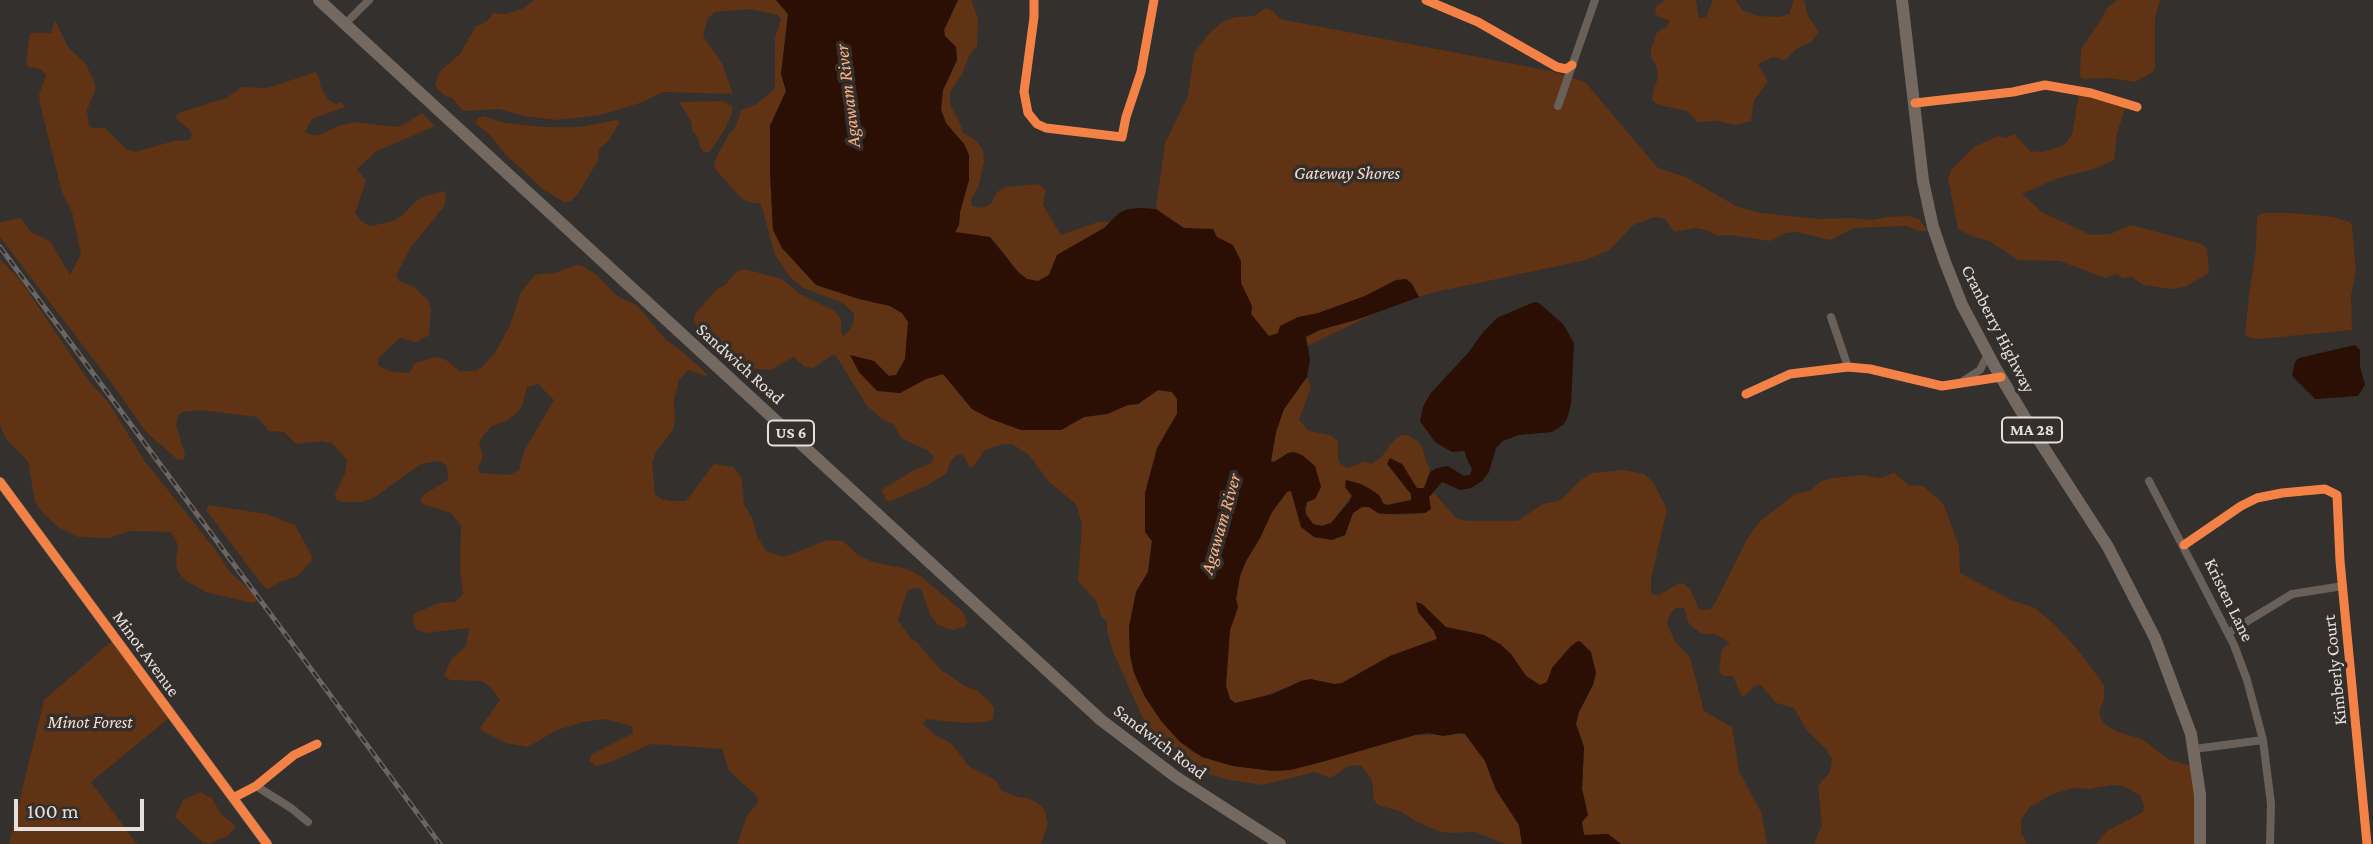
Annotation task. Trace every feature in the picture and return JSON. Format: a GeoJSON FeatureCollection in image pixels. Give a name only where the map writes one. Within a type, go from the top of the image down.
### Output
{"type":"FeatureCollection","features":[{"type":"Feature","properties":{"kind":"main road","name":"Sandwich Road"},"geometry":{"type":"LineString","coordinates":[[319,0],[1095,714],[1168,772],[1280,844]]}},
{"type":"Feature","properties":{"kind":"main road","name":"Cranberry Highway"},"geometry":{"type":"LineString","coordinates":[[1902,0],[1923,181],[1933,227],[1956,291],[1987,354],[2032,431],[2108,547],[2166,662],[2186,717],[2194,749],[2200,795],[2200,844]]}},
{"type":"Feature","properties":{"kind":"main road","name":"Minot Avenue"},"geometry":{"type":"LineString","coordinates":[[0,482],[267,844]]}},
{"type":"Feature","properties":{"kind":"street"},"geometry":{"type":"LineString","coordinates":[[345,24],[369,0]]}},
{"type":"Feature","properties":{"kind":"street"},"geometry":{"type":"LineString","coordinates":[[1034,0],[1024,92],[1028,113],[1037,124],[1046,128],[1122,137],[1143,62],[1156,0]]}},
{"type":"Feature","properties":{"kind":"street"},"geometry":{"type":"LineString","coordinates":[[1426,0],[1478,22],[1557,67],[1566,69],[1572,65]]}},
{"type":"Feature","properties":{"kind":"street"},"geometry":{"type":"LineString","coordinates":[[1558,106],[1595,0]]}},
{"type":"Feature","properties":{"kind":"street"},"geometry":{"type":"LineString","coordinates":[[1915,103],[2013,92],[2045,85],[2091,93],[2137,107]]}},
{"type":"Feature","properties":{"kind":"street"},"geometry":{"type":"LineString","coordinates":[[1831,317],[1848,367]]}},
{"type":"Feature","properties":{"kind":"street"},"geometry":{"type":"LineString","coordinates":[[1958,384],[1980,370],[1987,354]]}},
{"type":"Feature","properties":{"kind":"street"},"geometry":{"type":"LineString","coordinates":[[1746,394],[1790,374],[1848,367],[1878,370],[1942,386],[2001,377]]}},
{"type":"Feature","properties":{"kind":"street","name":"Kristen Lane"},"geometry":{"type":"LineString","coordinates":[[2149,481],[2228,632],[2244,670],[2263,740],[2270,804],[2270,844]]}},
{"type":"Feature","properties":{"kind":"street","name":"Kimberly Court"},"geometry":{"type":"LineString","coordinates":[[2184,545],[2257,498],[2325,489],[2335,493],[2367,844]]}},
{"type":"Feature","properties":{"kind":"street"},"geometry":{"type":"LineString","coordinates":[[2228,632],[2291,594],[2343,586]]}},
{"type":"Feature","properties":{"kind":"street"},"geometry":{"type":"LineString","coordinates":[[2194,749],[2263,740]]}},
{"type":"Feature","properties":{"kind":"street"},"geometry":{"type":"LineString","coordinates":[[233,798],[256,786],[294,755],[317,744]]}},
{"type":"Feature","properties":{"kind":"street"},"geometry":{"type":"LineString","coordinates":[[256,786],[291,807],[308,822]]}},
{"type":"Feature","properties":{"kind":"green space"},"geometry":{"type":"Polygon","coordinates":[[[534,0],[776,0],[788,14],[781,74],[786,91],[770,126],[773,230],[859,299],[890,306],[902,313],[909,322],[905,359],[896,375],[889,376],[874,361],[900,393],[926,379],[943,374],[972,409],[1021,430],[1062,430],[1084,417],[1107,414],[1128,405],[1138,404],[1158,390],[1172,392],[1177,399],[1177,414],[1165,434],[1145,493],[1145,532],[1152,541],[1148,572],[1136,592],[1129,627],[1134,673],[1145,697],[1162,722],[1192,752],[1233,766],[1273,771],[1318,763],[1415,735],[1465,734],[1485,761],[1496,790],[1519,825],[1522,844],[1505,844],[1475,832],[1438,831],[1402,812],[1378,805],[1374,800],[1372,780],[1361,765],[1348,766],[1331,778],[1315,772],[1262,785],[1193,770],[1184,757],[1158,743],[1151,736],[1113,652],[1107,622],[1101,616],[1096,601],[1078,581],[1082,524],[1076,504],[1049,482],[1029,455],[1012,444],[1003,444],[985,450],[973,467],[969,466],[964,456],[958,454],[950,462],[947,473],[928,485],[888,502],[881,490],[931,463],[934,457],[927,450],[901,438],[893,424],[882,419],[867,406],[836,356],[833,355],[813,368],[805,367],[793,357],[771,370],[747,368],[740,371],[724,358],[694,322],[695,314],[716,290],[726,284],[736,272],[745,269],[782,279],[800,294],[835,311],[841,319],[841,332],[844,336],[854,320],[854,314],[843,303],[803,288],[790,277],[775,255],[761,204],[748,202],[740,197],[716,170],[714,164],[736,126],[741,110],[755,105],[775,89],[775,38],[781,19],[778,15],[749,9],[715,12],[708,18],[703,36],[722,63],[733,94],[663,92],[640,103],[601,115],[557,120],[524,116],[499,109],[463,111],[453,99],[437,88],[435,83],[440,71],[460,54],[476,26],[486,22],[494,13],[504,14],[522,9],[534,0]]]}},
{"type":"Feature","properties":{"kind":"green space"},"geometry":{"type":"Polygon","coordinates":[[[958,0],[971,0],[978,18],[977,46],[950,92],[950,105],[963,133],[977,141],[983,150],[984,162],[979,185],[971,200],[972,206],[982,208],[991,204],[997,192],[1006,187],[1038,184],[1046,190],[1043,205],[1061,235],[1098,222],[1110,222],[1057,255],[1049,275],[1038,281],[1027,279],[1018,272],[996,243],[978,235],[955,233],[969,180],[969,155],[964,144],[946,123],[941,110],[943,90],[957,60],[956,47],[945,36],[944,30],[958,0]]]}},
{"type":"Feature","properties":{"kind":"green space"},"geometry":{"type":"Polygon","coordinates":[[[1666,0],[1696,0],[1699,18],[1706,17],[1713,0],[1736,0],[1742,10],[1758,16],[1779,17],[1789,14],[1794,0],[1804,0],[1808,16],[1819,32],[1811,42],[1796,49],[1788,58],[1784,60],[1773,57],[1758,64],[1768,82],[1754,100],[1751,121],[1735,125],[1717,121],[1698,122],[1687,111],[1663,106],[1652,99],[1658,78],[1656,65],[1651,58],[1651,49],[1657,32],[1670,21],[1657,16],[1655,10],[1657,5],[1666,0]]]}},
{"type":"Feature","properties":{"kind":"green space"},"geometry":{"type":"Polygon","coordinates":[[[2117,0],[2160,0],[2155,18],[2155,68],[2153,72],[2135,82],[2109,78],[2083,79],[2080,76],[2081,49],[2106,9],[2117,0]]]}},
{"type":"Feature","properties":{"kind":"green space","name":"Gateway Shores"},"geometry":{"type":"Polygon","coordinates":[[[1266,8],[1280,19],[1551,71],[1585,82],[1658,168],[1686,177],[1736,206],[1761,213],[1820,219],[1871,220],[1909,216],[1919,219],[1928,231],[1918,231],[1907,226],[1854,228],[1830,240],[1797,232],[1786,233],[1770,241],[1730,235],[1717,236],[1695,228],[1674,232],[1665,219],[1655,217],[1633,225],[1610,250],[1586,260],[1407,298],[1270,362],[1257,321],[1251,314],[1252,306],[1241,283],[1241,265],[1170,219],[1155,215],[1165,143],[1188,96],[1194,53],[1222,22],[1235,17],[1254,16],[1266,8]]]}},
{"type":"Feature","properties":{"kind":"green space"},"geometry":{"type":"Polygon","coordinates":[[[55,20],[68,47],[85,63],[93,79],[96,88],[87,110],[89,126],[105,128],[126,149],[135,152],[174,141],[190,140],[192,135],[189,129],[175,118],[178,113],[226,98],[242,87],[267,88],[316,72],[328,100],[336,104],[341,102],[345,107],[312,119],[305,132],[311,135],[319,135],[355,122],[395,127],[422,113],[433,127],[377,151],[357,169],[366,181],[355,213],[362,222],[371,226],[393,221],[416,201],[445,191],[443,208],[411,247],[396,275],[399,281],[414,287],[428,300],[431,309],[429,335],[416,342],[400,338],[378,358],[379,366],[392,372],[409,373],[415,363],[435,357],[446,360],[460,371],[475,371],[495,353],[510,325],[521,292],[534,276],[555,273],[576,265],[583,266],[598,276],[617,296],[637,305],[665,339],[707,374],[705,376],[688,370],[679,380],[674,401],[675,424],[656,452],[652,463],[655,494],[661,499],[686,501],[714,464],[733,467],[741,476],[744,504],[766,551],[784,557],[827,540],[843,541],[858,555],[873,562],[907,569],[922,577],[963,612],[967,622],[965,627],[952,630],[938,625],[930,614],[921,589],[913,588],[907,592],[898,620],[911,639],[917,642],[939,668],[965,686],[978,691],[990,702],[994,708],[993,719],[964,723],[926,719],[923,724],[935,735],[951,743],[970,767],[997,781],[1001,790],[1041,805],[1048,823],[1041,844],[737,844],[747,816],[758,802],[756,795],[729,771],[722,749],[651,744],[596,766],[589,761],[592,754],[633,733],[632,726],[604,719],[584,722],[557,730],[528,747],[506,743],[482,731],[480,728],[500,700],[491,687],[481,681],[450,680],[444,675],[451,660],[466,646],[469,628],[425,633],[416,629],[412,619],[414,614],[438,603],[455,602],[463,594],[460,571],[461,525],[451,513],[423,504],[420,500],[423,495],[448,480],[447,466],[440,461],[421,464],[372,499],[342,502],[336,499],[335,494],[345,473],[347,460],[332,443],[321,441],[296,444],[284,432],[269,431],[257,417],[200,410],[182,412],[178,416],[176,425],[185,454],[184,459],[178,460],[146,432],[0,237],[0,222],[21,218],[31,232],[50,241],[70,275],[81,254],[72,212],[62,193],[40,104],[39,94],[46,76],[41,69],[26,64],[30,33],[51,33],[55,20]],[[538,384],[527,387],[518,412],[508,420],[492,426],[479,443],[483,456],[478,468],[480,473],[509,475],[519,470],[524,451],[554,400],[538,384]]]}},
{"type":"Feature","properties":{"kind":"green space"},"geometry":{"type":"Polygon","coordinates":[[[2079,93],[2126,105],[2117,134],[2114,160],[2094,169],[2058,178],[2022,194],[2042,212],[2091,235],[2110,234],[2131,225],[2202,244],[2207,249],[2209,273],[2185,287],[2172,289],[2143,285],[2132,277],[2123,278],[2116,274],[2105,278],[2060,261],[2018,260],[1989,241],[1958,229],[1948,178],[1952,169],[1974,147],[1998,136],[2006,138],[2014,134],[2030,151],[2041,152],[2066,143],[2072,135],[2079,93]]]}},
{"type":"Feature","properties":{"kind":"green space"},"geometry":{"type":"Polygon","coordinates":[[[723,101],[732,106],[732,113],[710,152],[704,152],[692,131],[692,123],[679,102],[723,101]]]}},
{"type":"Feature","properties":{"kind":"green space"},"geometry":{"type":"Polygon","coordinates":[[[483,116],[505,123],[545,127],[580,127],[616,120],[620,122],[608,141],[599,149],[598,161],[578,194],[571,201],[564,202],[544,190],[476,124],[477,119],[483,116]]]}},
{"type":"Feature","properties":{"kind":"green space"},"geometry":{"type":"Polygon","coordinates":[[[2264,213],[2333,217],[2350,222],[2356,271],[2351,296],[2352,330],[2258,339],[2245,336],[2256,249],[2257,216],[2264,213]]]}},
{"type":"Feature","properties":{"kind":"green space"},"geometry":{"type":"Polygon","coordinates":[[[0,259],[21,281],[88,380],[109,403],[144,460],[218,553],[229,571],[255,595],[257,601],[252,603],[206,592],[186,581],[177,570],[178,545],[171,532],[129,531],[110,538],[78,537],[58,527],[42,512],[35,502],[28,461],[6,439],[0,425],[0,259]]]}},
{"type":"Feature","properties":{"kind":"green space"},"geometry":{"type":"Polygon","coordinates":[[[1307,377],[1311,387],[1299,420],[1309,431],[1330,435],[1338,441],[1338,460],[1341,465],[1349,468],[1364,461],[1372,464],[1395,439],[1407,435],[1418,441],[1422,447],[1430,472],[1424,488],[1417,489],[1402,464],[1387,464],[1411,494],[1411,500],[1387,505],[1379,495],[1361,484],[1331,523],[1322,526],[1313,524],[1306,514],[1307,502],[1288,453],[1274,462],[1271,461],[1276,432],[1284,409],[1307,377]]]}},
{"type":"Feature","properties":{"kind":"green space"},"geometry":{"type":"Polygon","coordinates":[[[1624,470],[1644,474],[1653,482],[1667,509],[1651,579],[1651,591],[1659,595],[1679,583],[1684,584],[1702,610],[1711,609],[1714,605],[1747,539],[1760,521],[1795,494],[1809,491],[1822,481],[1833,478],[1862,475],[1880,478],[1894,473],[1909,485],[1923,486],[1943,503],[1959,546],[1960,573],[2011,600],[2035,608],[2078,650],[2104,685],[2104,698],[2099,713],[2104,724],[2118,732],[2142,739],[2170,760],[2189,765],[2197,773],[2197,844],[2096,844],[2107,831],[2143,812],[2144,805],[2140,795],[2123,786],[2112,785],[2089,789],[2073,788],[2053,794],[2030,807],[2021,820],[2021,833],[2028,844],[1814,844],[1822,825],[1818,786],[1830,772],[1832,759],[1826,749],[1808,732],[1794,708],[1776,703],[1761,685],[1755,686],[1743,697],[1733,676],[1719,673],[1722,649],[1730,643],[1715,634],[1700,633],[1689,624],[1684,608],[1676,608],[1670,614],[1667,624],[1676,643],[1690,657],[1704,711],[1732,727],[1739,771],[1762,814],[1767,844],[1621,844],[1608,834],[1584,836],[1582,822],[1588,815],[1582,789],[1584,747],[1576,724],[1593,685],[1593,660],[1571,646],[1552,668],[1547,682],[1540,685],[1526,676],[1511,654],[1484,635],[1446,627],[1422,604],[1418,612],[1434,631],[1437,639],[1390,656],[1342,683],[1310,679],[1247,702],[1235,703],[1230,699],[1225,672],[1230,630],[1238,607],[1236,600],[1240,576],[1272,512],[1287,492],[1291,490],[1301,527],[1345,535],[1353,513],[1362,507],[1369,507],[1378,513],[1398,515],[1425,513],[1429,497],[1434,493],[1457,519],[1517,521],[1543,504],[1561,500],[1579,481],[1592,473],[1624,470]]]}},
{"type":"Feature","properties":{"kind":"green space"},"geometry":{"type":"Polygon","coordinates":[[[208,505],[267,514],[295,525],[312,556],[311,561],[298,576],[269,589],[263,586],[206,510],[208,505]]]}},
{"type":"Feature","properties":{"kind":"green space","name":"Minot Forest"},"geometry":{"type":"Polygon","coordinates":[[[113,640],[169,718],[91,782],[137,844],[9,844],[44,700],[113,640]]]}},
{"type":"Feature","properties":{"kind":"green space"},"geometry":{"type":"Polygon","coordinates":[[[200,792],[212,798],[221,814],[236,826],[228,836],[209,844],[202,842],[175,817],[183,800],[200,792]]]}},
{"type":"Feature","properties":{"kind":"water","name":"Agawam River"},"geometry":{"type":"Polygon","coordinates":[[[776,0],[958,0],[944,30],[945,36],[956,47],[957,60],[943,90],[941,110],[946,123],[964,144],[969,155],[969,180],[955,232],[990,237],[1018,272],[1027,279],[1038,281],[1049,275],[1057,255],[1104,228],[1119,213],[1140,208],[1156,209],[1184,228],[1213,229],[1217,237],[1233,245],[1241,261],[1241,283],[1252,306],[1251,314],[1269,336],[1278,333],[1280,326],[1298,317],[1318,313],[1365,296],[1396,280],[1406,279],[1412,284],[1419,297],[1306,337],[1310,359],[1307,377],[1284,409],[1276,432],[1271,461],[1294,452],[1315,466],[1321,487],[1315,499],[1307,502],[1305,509],[1313,524],[1322,526],[1331,523],[1349,502],[1352,496],[1345,487],[1346,480],[1370,489],[1387,505],[1411,500],[1411,494],[1387,464],[1390,458],[1402,464],[1417,488],[1424,488],[1430,472],[1437,468],[1448,466],[1464,476],[1470,475],[1472,469],[1465,451],[1452,452],[1435,442],[1420,421],[1430,394],[1497,318],[1534,302],[1539,303],[1563,324],[1574,343],[1571,404],[1567,419],[1552,432],[1519,435],[1503,441],[1496,448],[1489,472],[1471,488],[1460,490],[1442,482],[1429,497],[1431,509],[1425,513],[1387,514],[1362,507],[1353,513],[1345,535],[1332,540],[1314,537],[1301,527],[1291,491],[1287,492],[1272,512],[1240,576],[1236,599],[1238,607],[1230,630],[1226,686],[1230,699],[1235,703],[1273,694],[1310,679],[1342,683],[1390,656],[1437,639],[1434,631],[1418,612],[1416,602],[1422,604],[1446,627],[1484,635],[1500,644],[1511,654],[1526,676],[1540,685],[1547,682],[1552,668],[1571,646],[1581,642],[1591,652],[1596,673],[1576,724],[1584,747],[1582,789],[1588,815],[1582,822],[1584,835],[1608,834],[1621,844],[1522,844],[1519,825],[1496,790],[1485,761],[1465,734],[1461,733],[1443,736],[1429,733],[1415,735],[1318,763],[1273,771],[1233,766],[1202,757],[1180,742],[1145,697],[1134,673],[1129,627],[1136,592],[1148,572],[1152,541],[1145,532],[1145,493],[1157,448],[1177,414],[1177,399],[1172,392],[1158,390],[1138,404],[1128,405],[1107,414],[1084,417],[1061,430],[1021,430],[972,409],[943,374],[926,379],[900,393],[877,391],[859,372],[850,355],[874,361],[889,376],[896,375],[905,359],[908,322],[902,313],[890,306],[816,285],[782,248],[773,230],[770,126],[786,91],[781,74],[788,14],[776,0]]]}},
{"type":"Feature","properties":{"kind":"water"},"geometry":{"type":"Polygon","coordinates":[[[2355,345],[2360,350],[2360,367],[2365,385],[2358,396],[2315,399],[2292,376],[2295,362],[2299,358],[2355,345]]]}},
{"type":"Feature","properties":{"kind":"railway"},"geometry":{"type":"LineString","coordinates":[[0,247],[440,844]]}},
{"type":"Feature","properties":{"kind":"cycle path"},"geometry":{"type":"LineString","coordinates":[[1034,0],[1024,92],[1028,113],[1037,124],[1046,128],[1122,137],[1141,72],[1154,0]]}},
{"type":"Feature","properties":{"kind":"cycle path"},"geometry":{"type":"LineString","coordinates":[[1426,0],[1478,22],[1557,67],[1566,69],[1572,65]]}},
{"type":"Feature","properties":{"kind":"cycle path"},"geometry":{"type":"LineString","coordinates":[[1915,103],[2013,92],[2045,85],[2091,93],[2137,107]]}},
{"type":"Feature","properties":{"kind":"cycle path"},"geometry":{"type":"LineString","coordinates":[[1746,394],[1790,374],[1848,367],[1870,369],[1942,386],[2001,377]]}},
{"type":"Feature","properties":{"kind":"cycle path"},"geometry":{"type":"LineString","coordinates":[[0,482],[267,844]]}},
{"type":"Feature","properties":{"kind":"cycle path"},"geometry":{"type":"LineString","coordinates":[[2184,545],[2257,498],[2325,489],[2337,495],[2340,561],[2367,844]]}},
{"type":"Feature","properties":{"kind":"cycle path"},"geometry":{"type":"LineString","coordinates":[[233,798],[256,786],[294,755],[317,744]]}}]}
